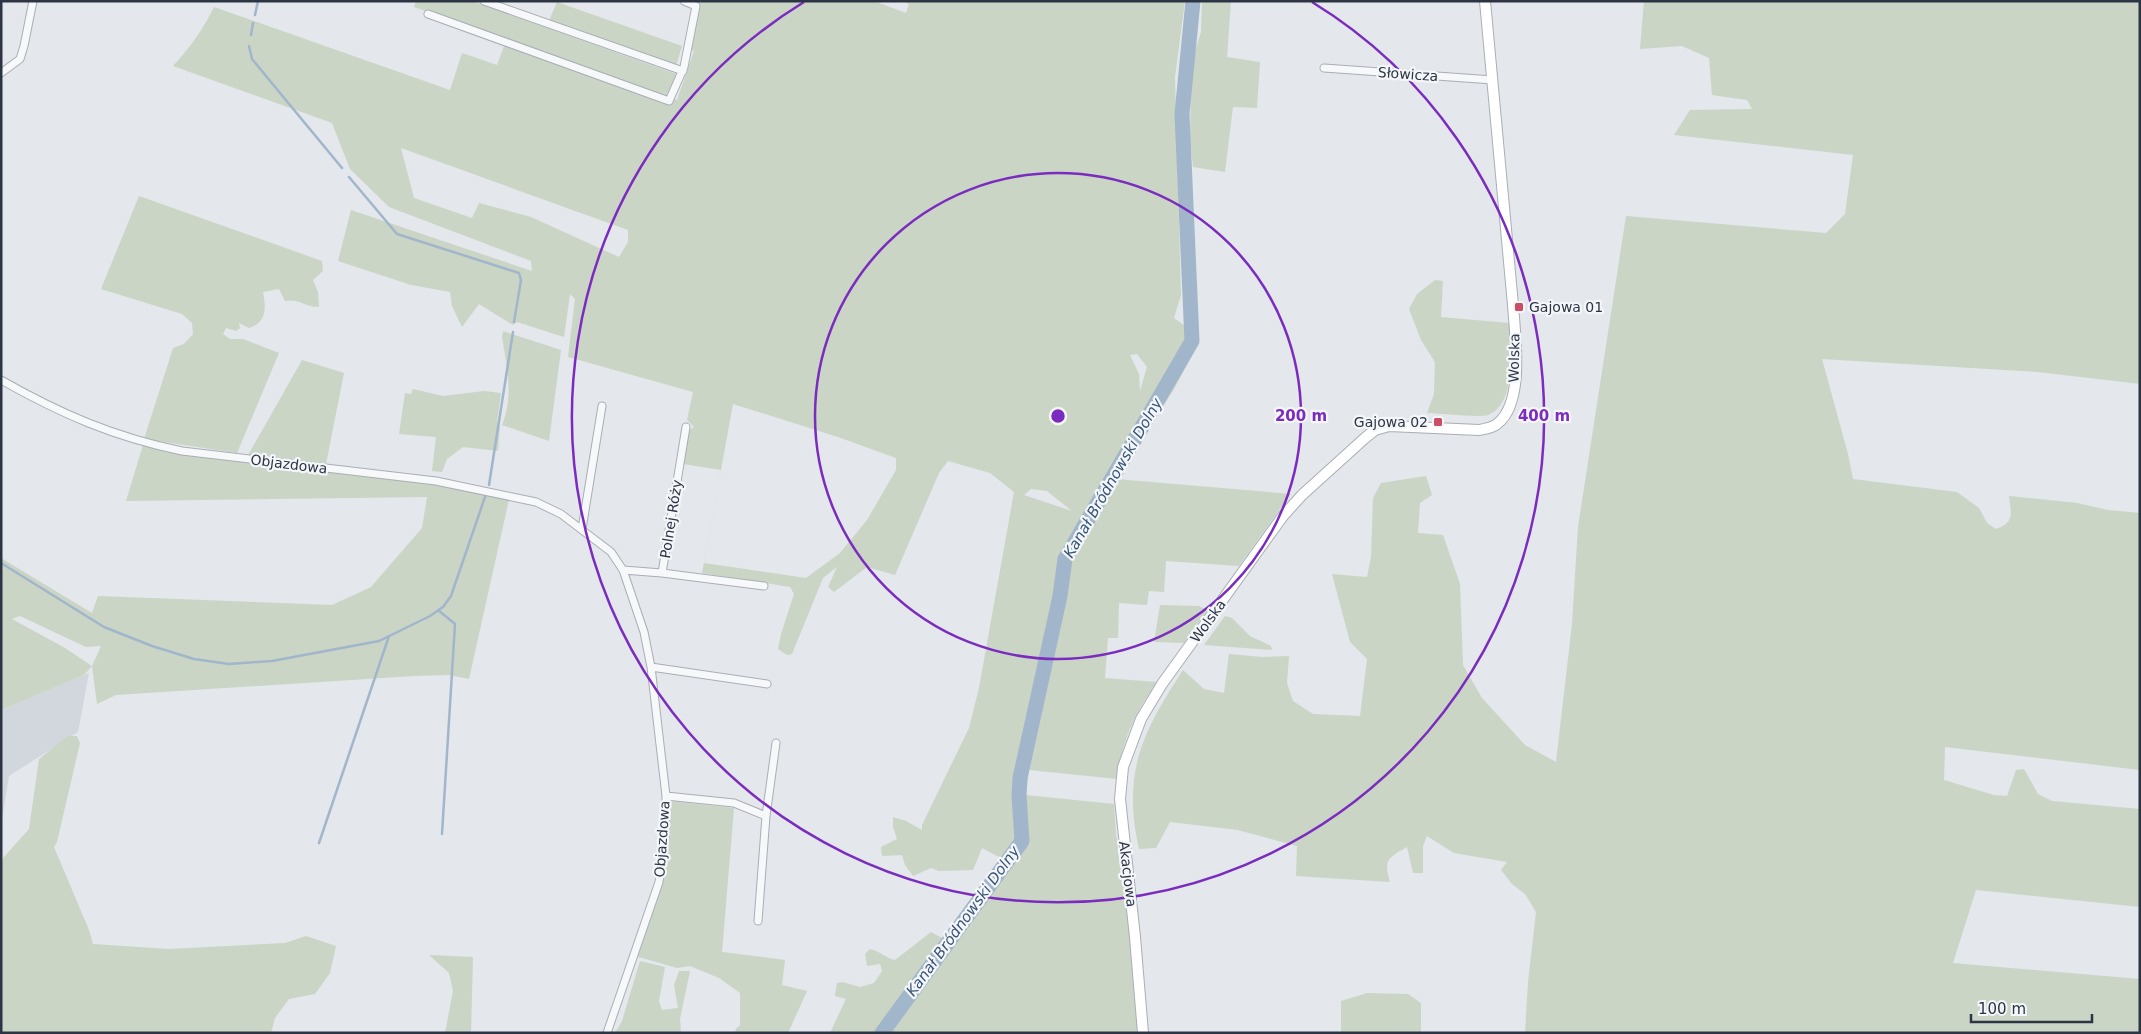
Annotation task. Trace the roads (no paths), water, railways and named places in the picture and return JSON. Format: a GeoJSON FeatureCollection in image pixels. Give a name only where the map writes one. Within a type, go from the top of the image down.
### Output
{"type":"FeatureCollection","features":[{"type":"Feature","properties":{"kind":"street"},"geometry":{"type":"LineString","coordinates":[[1,73],[20,59],[33,1]]}},
{"type":"Feature","properties":{"kind":"street"},"geometry":{"type":"LineString","coordinates":[[484,1],[683,71]]}},
{"type":"Feature","properties":{"kind":"street"},"geometry":{"type":"LineString","coordinates":[[428,14],[669,101],[683,71],[696,6],[684,1]]}},
{"type":"Feature","properties":{"kind":"street","name":"Wolska"},"geometry":{"type":"LineString","coordinates":[[1141,719],[1162,684],[1283,516],[1302,495],[1365,438],[1375,430],[1388,426],[1479,430],[1497,424],[1512,404],[1516,350],[1485,1]]}},
{"type":"Feature","properties":{"kind":"street","name":"Słowicza"},"geometry":{"type":"LineString","coordinates":[[1324,68],[1493,80]]}},
{"type":"Feature","properties":{"kind":"street","name":"Objazdowa"},"geometry":{"type":"LineString","coordinates":[[1,380],[78,420],[145,443],[202,453],[436,480],[536,502],[561,514],[611,552],[623,570],[644,632],[651,667],[666,796],[665,838],[660,882],[607,1033]]}},
{"type":"Feature","properties":{"kind":"street"},"geometry":{"type":"LineString","coordinates":[[582,529],[602,406]]}},
{"type":"Feature","properties":{"kind":"street","name":"Polnej Róży"},"geometry":{"type":"LineString","coordinates":[[623,570],[662,573],[686,427]]}},
{"type":"Feature","properties":{"kind":"street"},"geometry":{"type":"LineString","coordinates":[[662,573],[764,586]]}},
{"type":"Feature","properties":{"kind":"street"},"geometry":{"type":"LineString","coordinates":[[651,667],[766,684]]}},
{"type":"Feature","properties":{"kind":"street","name":"Akacjowa"},"geometry":{"type":"LineString","coordinates":[[1141,719],[1123,767],[1120,799],[1143,1033]]}},
{"type":"Feature","properties":{"kind":"street"},"geometry":{"type":"LineString","coordinates":[[758,921],[766,816],[776,743]]}},
{"type":"Feature","properties":{"kind":"street"},"geometry":{"type":"LineString","coordinates":[[666,796],[734,803],[766,816]]}},
{"type":"Feature","properties":{"kind":"waterway"},"geometry":{"type":"LineString","coordinates":[[255,15],[258,1]]}},
{"type":"Feature","properties":{"kind":"waterway","name":"Kanał Bródnowski Dolny"},"geometry":{"type":"LineString","coordinates":[[882,1033],[1022,841],[1019,795],[1020,778],[1060,596],[1065,559],[1192,341],[1182,114],[1193,1]]}},
{"type":"Feature","properties":{"kind":"waterway"},"geometry":{"type":"LineString","coordinates":[[251,35],[253,23]]}},
{"type":"Feature","properties":{"kind":"waterway"},"geometry":{"type":"LineString","coordinates":[[249,46],[252,59],[342,168]]}},
{"type":"Feature","properties":{"kind":"waterway"},"geometry":{"type":"LineString","coordinates":[[349,177],[397,234],[519,273],[521,280],[514,322]]}},
{"type":"Feature","properties":{"kind":"waterway"},"geometry":{"type":"LineString","coordinates":[[489,485],[513,332]]}},
{"type":"Feature","properties":{"kind":"waterway"},"geometry":{"type":"LineString","coordinates":[[1,563],[104,627],[152,646],[194,659],[229,664],[272,661],[379,641],[430,616],[443,607],[451,596],[485,497]]}},
{"type":"Feature","properties":{"kind":"waterway"},"geometry":{"type":"LineString","coordinates":[[438,610],[455,624],[442,834]]}},
{"type":"Feature","properties":{"kind":"waterway"},"geometry":{"type":"LineString","coordinates":[[319,843],[389,636]]}},
{"type":"Feature","properties":{"kind":"place","name":"Gajowa 01"},"geometry":{"type":"Point","coordinates":[1519,307]}},
{"type":"Feature","properties":{"kind":"place","name":"Gajowa 02"},"geometry":{"type":"Point","coordinates":[1438,422]}}]}
